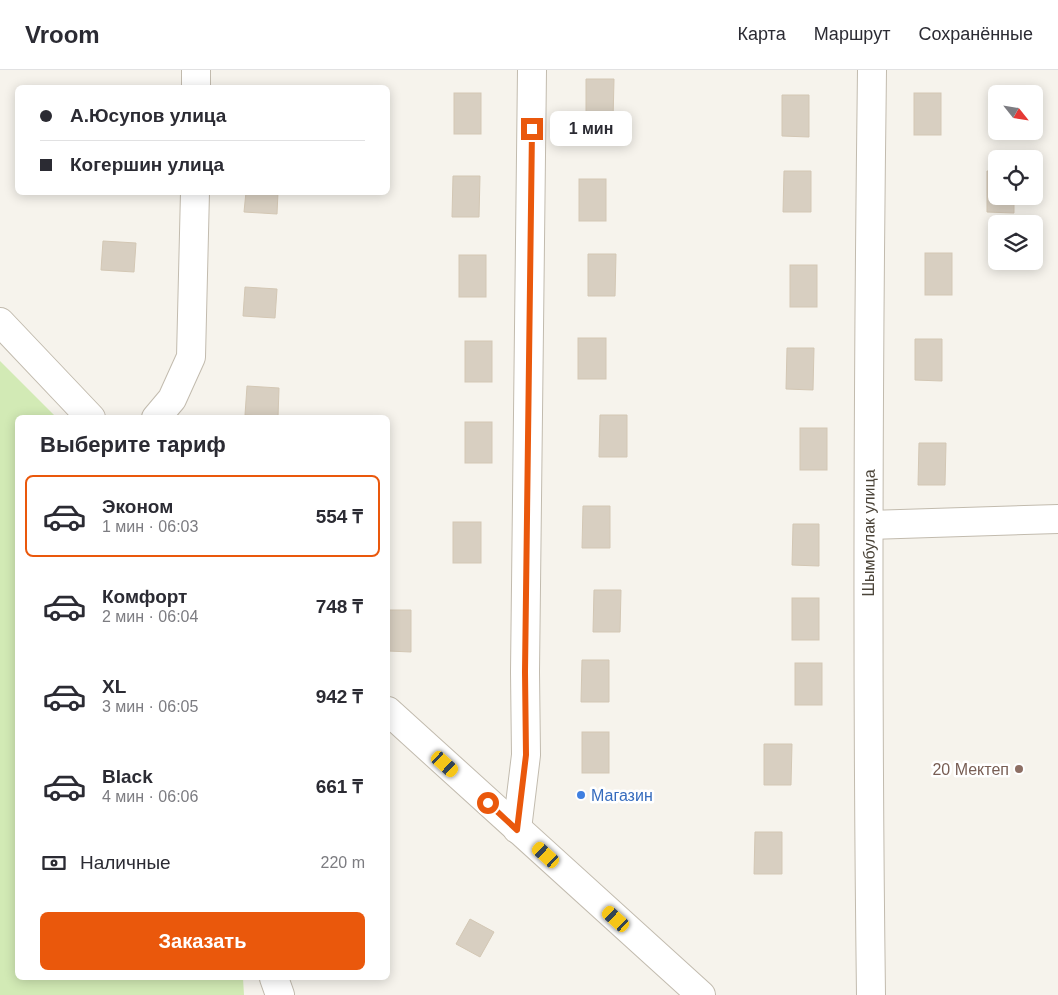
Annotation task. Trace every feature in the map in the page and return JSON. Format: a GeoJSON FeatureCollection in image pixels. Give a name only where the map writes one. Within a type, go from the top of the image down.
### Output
{"type":"FeatureCollection","features":[{"type":"Feature","properties":{"kind":"street"},"geometry":{"type":"LineString","coordinates":[[196,70],[196,85]]}},
{"type":"Feature","properties":{"kind":"street"},"geometry":{"type":"LineString","coordinates":[[517,830],[526,755],[525,672],[532,70]]}},
{"type":"Feature","properties":{"kind":"street","name":"Шымбулак улица"},"geometry":{"type":"LineString","coordinates":[[871,995],[868,779],[869,298],[872,70]]}},
{"type":"Feature","properties":{"kind":"street"},"geometry":{"type":"LineString","coordinates":[[159,415],[172,399],[191,357],[195,195]]}},
{"type":"Feature","properties":{"kind":"street"},"geometry":{"type":"LineString","coordinates":[[0,322],[87,415]]}},
{"type":"Feature","properties":{"kind":"street"},"geometry":{"type":"LineString","coordinates":[[869,525],[1058,518]]}},
{"type":"Feature","properties":{"kind":"street"},"geometry":{"type":"LineString","coordinates":[[390,713],[701,995]]}},
{"type":"Feature","properties":{"kind":"street"},"geometry":{"type":"LineString","coordinates":[[275,980],[280,995]]}},
{"type":"Feature","properties":{"kind":"green space"},"geometry":{"type":"Polygon","coordinates":[[[0,361],[54,415],[15,415],[15,980],[243,980],[244,995],[0,995],[0,361]]]}},
{"type":"Feature","properties":{"kind":"building"},"geometry":{"type":"Polygon","coordinates":[[[586,79],[614,79],[613,121],[586,120],[586,79]]]}},
{"type":"Feature","properties":{"kind":"building"},"geometry":{"type":"Polygon","coordinates":[[[454,93],[481,93],[481,134],[454,134],[454,93]]]}},
{"type":"Feature","properties":{"kind":"building"},"geometry":{"type":"Polygon","coordinates":[[[914,93],[941,93],[941,135],[914,135],[914,93]]]}},
{"type":"Feature","properties":{"kind":"building"},"geometry":{"type":"Polygon","coordinates":[[[782,95],[809,95],[809,137],[782,136],[782,95]]]}},
{"type":"Feature","properties":{"kind":"building"},"geometry":{"type":"Polygon","coordinates":[[[784,171],[811,171],[811,212],[783,212],[784,171]]]}},
{"type":"Feature","properties":{"kind":"building"},"geometry":{"type":"Polygon","coordinates":[[[988,171],[988,205],[1014,205],[1014,213],[987,212],[988,171]]]}},
{"type":"Feature","properties":{"kind":"building"},"geometry":{"type":"Polygon","coordinates":[[[453,176],[480,176],[479,217],[452,217],[453,176]]]}},
{"type":"Feature","properties":{"kind":"building"},"geometry":{"type":"Polygon","coordinates":[[[579,179],[606,179],[606,221],[579,221],[579,179]]]}},
{"type":"Feature","properties":{"kind":"building"},"geometry":{"type":"Polygon","coordinates":[[[246,195],[278,195],[277,214],[244,212],[246,195]]]}},
{"type":"Feature","properties":{"kind":"building"},"geometry":{"type":"Polygon","coordinates":[[[103,241],[136,243],[134,272],[101,270],[103,241]]]}},
{"type":"Feature","properties":{"kind":"building"},"geometry":{"type":"Polygon","coordinates":[[[925,253],[952,253],[952,295],[925,295],[925,253]]]}},
{"type":"Feature","properties":{"kind":"building"},"geometry":{"type":"Polygon","coordinates":[[[588,254],[616,254],[615,296],[588,296],[588,254]]]}},
{"type":"Feature","properties":{"kind":"building"},"geometry":{"type":"Polygon","coordinates":[[[459,255],[486,255],[486,297],[459,297],[459,255]]]}},
{"type":"Feature","properties":{"kind":"building"},"geometry":{"type":"Polygon","coordinates":[[[790,265],[817,265],[817,307],[790,307],[790,265]]]}},
{"type":"Feature","properties":{"kind":"building"},"geometry":{"type":"Polygon","coordinates":[[[245,287],[277,289],[275,318],[243,316],[245,287]]]}},
{"type":"Feature","properties":{"kind":"building"},"geometry":{"type":"Polygon","coordinates":[[[578,338],[606,338],[606,379],[578,379],[578,338]]]}},
{"type":"Feature","properties":{"kind":"building"},"geometry":{"type":"Polygon","coordinates":[[[915,339],[942,339],[942,381],[915,380],[915,339]]]}},
{"type":"Feature","properties":{"kind":"building"},"geometry":{"type":"Polygon","coordinates":[[[465,341],[492,341],[492,382],[465,382],[465,341]]]}},
{"type":"Feature","properties":{"kind":"building"},"geometry":{"type":"Polygon","coordinates":[[[787,348],[814,348],[813,390],[786,389],[787,348]]]}},
{"type":"Feature","properties":{"kind":"building"},"geometry":{"type":"Polygon","coordinates":[[[247,386],[279,388],[278,415],[245,415],[247,386]]]}},
{"type":"Feature","properties":{"kind":"building"},"geometry":{"type":"Polygon","coordinates":[[[600,415],[627,415],[627,457],[599,457],[600,415]]]}},
{"type":"Feature","properties":{"kind":"building"},"geometry":{"type":"Polygon","coordinates":[[[465,422],[492,422],[492,463],[465,463],[465,422]]]}},
{"type":"Feature","properties":{"kind":"building"},"geometry":{"type":"Polygon","coordinates":[[[800,428],[827,428],[827,470],[800,470],[800,428]]]}},
{"type":"Feature","properties":{"kind":"building"},"geometry":{"type":"Polygon","coordinates":[[[919,443],[946,443],[945,485],[918,485],[919,443]]]}},
{"type":"Feature","properties":{"kind":"building"},"geometry":{"type":"Polygon","coordinates":[[[583,506],[610,506],[610,548],[582,548],[583,506]]]}},
{"type":"Feature","properties":{"kind":"building"},"geometry":{"type":"Polygon","coordinates":[[[453,522],[481,522],[481,563],[453,563],[453,522]]]}},
{"type":"Feature","properties":{"kind":"building"},"geometry":{"type":"Polygon","coordinates":[[[793,524],[819,524],[819,566],[792,565],[793,524]]]}},
{"type":"Feature","properties":{"kind":"building"},"geometry":{"type":"Polygon","coordinates":[[[594,590],[621,590],[620,632],[593,632],[594,590]]]}},
{"type":"Feature","properties":{"kind":"building"},"geometry":{"type":"Polygon","coordinates":[[[792,598],[819,598],[819,640],[792,640],[792,598]]]}},
{"type":"Feature","properties":{"kind":"building"},"geometry":{"type":"Polygon","coordinates":[[[390,610],[411,610],[411,652],[390,651],[390,610]]]}},
{"type":"Feature","properties":{"kind":"building"},"geometry":{"type":"Polygon","coordinates":[[[582,660],[609,660],[609,702],[581,702],[582,660]]]}},
{"type":"Feature","properties":{"kind":"building"},"geometry":{"type":"Polygon","coordinates":[[[795,663],[822,663],[822,705],[795,705],[795,663]]]}},
{"type":"Feature","properties":{"kind":"building"},"geometry":{"type":"Polygon","coordinates":[[[582,732],[609,732],[609,773],[582,773],[582,732]]]}},
{"type":"Feature","properties":{"kind":"building"},"geometry":{"type":"Polygon","coordinates":[[[764,744],[792,744],[791,785],[764,785],[764,744]]]}},
{"type":"Feature","properties":{"kind":"building"},"geometry":{"type":"Polygon","coordinates":[[[755,832],[782,832],[782,874],[754,874],[755,832]]]}},
{"type":"Feature","properties":{"kind":"building"},"geometry":{"type":"Polygon","coordinates":[[[470,919],[494,932],[480,957],[456,944],[470,919]]]}},
{"type":"Feature","properties":{"kind":"place","name":"20 Мектеп"},"geometry":{"type":"Point","coordinates":[1019,769]}},
{"type":"Feature","properties":{"kind":"place","name":"Магазин"},"geometry":{"type":"Point","coordinates":[581,795]}},
{"type":"Feature","properties":{"kind":"route"},"geometry":{"type":"LineString","coordinates":[[488,803],[517,830],[526,755],[525,672],[532,129]]}}]}
